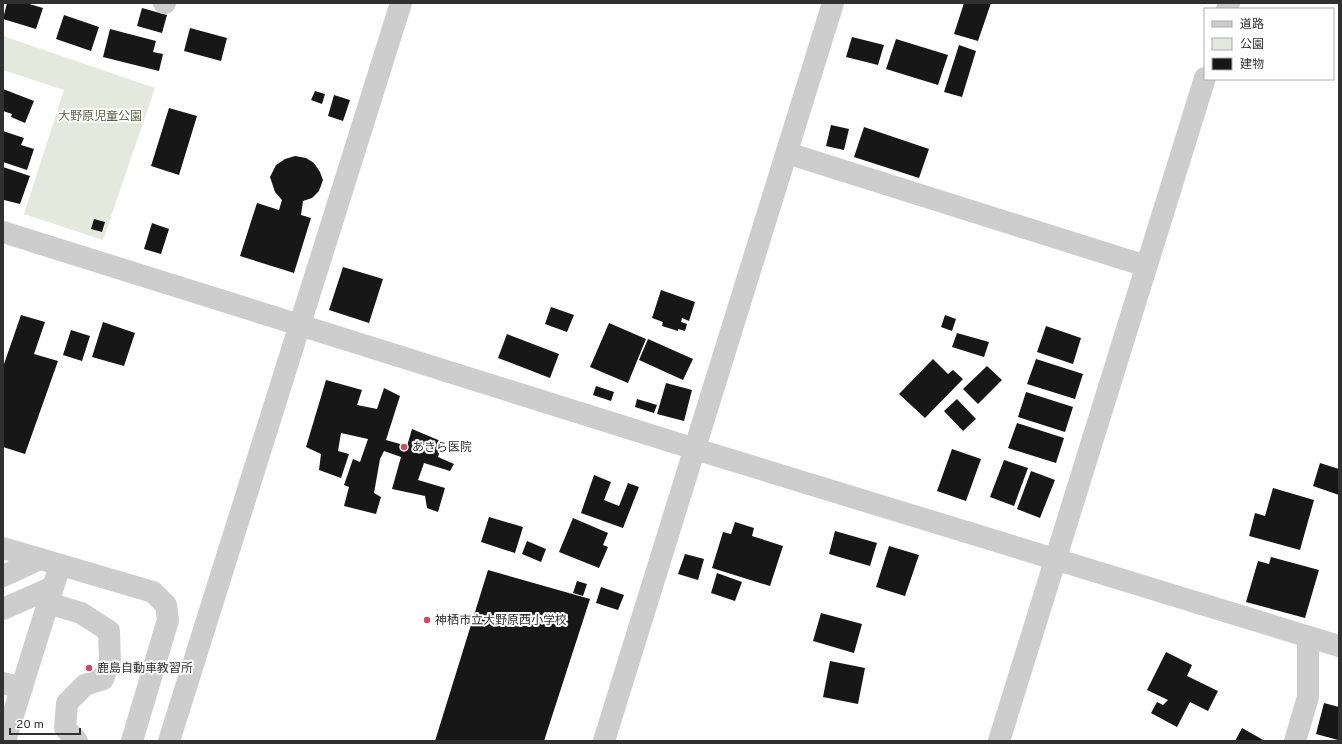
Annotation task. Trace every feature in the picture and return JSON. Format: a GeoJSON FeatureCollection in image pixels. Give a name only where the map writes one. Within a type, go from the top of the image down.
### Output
{"type":"FeatureCollection","features":[{"type":"Feature","properties":{"kind":"street"},"geometry":{"type":"LineString","coordinates":[[169,741],[401,3]]}},
{"type":"Feature","properties":{"kind":"street"},"geometry":{"type":"LineString","coordinates":[[604,741],[833,3]]}},
{"type":"Feature","properties":{"kind":"street"},"geometry":{"type":"LineString","coordinates":[[999,741],[1204,80]]}},
{"type":"Feature","properties":{"kind":"street"},"geometry":{"type":"LineString","coordinates":[[787,153],[1146,266]]}},
{"type":"Feature","properties":{"kind":"street"},"geometry":{"type":"LineString","coordinates":[[3,232],[695,450],[1339,646]]}},
{"type":"Feature","properties":{"kind":"street"},"geometry":{"type":"LineString","coordinates":[[3,548],[153,592],[166,605],[168,620],[132,741]]}},
{"type":"Feature","properties":{"kind":"street"},"geometry":{"type":"LineString","coordinates":[[3,576],[50,562]]}},
{"type":"Feature","properties":{"kind":"street"},"geometry":{"type":"LineString","coordinates":[[5,741],[12,685],[51,595],[50,562]]}},
{"type":"Feature","properties":{"kind":"street"},"geometry":{"type":"LineString","coordinates":[[3,609],[51,595],[109,631],[110,661],[103,678],[85,685],[67,703],[65,728],[77,741]]}},
{"type":"Feature","properties":{"kind":"street"},"geometry":{"type":"LineString","coordinates":[[1295,741],[1308,697],[1308,637]]}},
{"type":"Feature","properties":{"kind":"green space","name":"大野原児童公園"},"geometry":{"type":"Polygon","coordinates":[[[3,36],[155,88],[103,240],[24,214],[64,90],[3,70],[3,36]]]}},
{"type":"Feature","properties":{"kind":"building"},"geometry":{"type":"Polygon","coordinates":[[[7,3],[26,3],[43,8],[36,29],[3,19],[7,3]]]}},
{"type":"Feature","properties":{"kind":"building"},"geometry":{"type":"Polygon","coordinates":[[[964,3],[991,3],[978,41],[954,34],[964,3]]]}},
{"type":"Feature","properties":{"kind":"building"},"geometry":{"type":"Polygon","coordinates":[[[142,8],[167,15],[162,33],[137,26],[142,8]]]}},
{"type":"Feature","properties":{"kind":"building"},"geometry":{"type":"Polygon","coordinates":[[[64,15],[99,27],[91,51],[56,39],[64,15]]]}},
{"type":"Feature","properties":{"kind":"building"},"geometry":{"type":"Polygon","coordinates":[[[190,28],[227,38],[221,61],[184,51],[190,28]]]}},
{"type":"Feature","properties":{"kind":"building"},"geometry":{"type":"Polygon","coordinates":[[[110,29],[156,41],[153,52],[163,54],[159,71],[103,57],[110,29]]]}},
{"type":"Feature","properties":{"kind":"building"},"geometry":{"type":"Polygon","coordinates":[[[852,37],[884,45],[878,65],[846,57],[852,37]]]}},
{"type":"Feature","properties":{"kind":"building"},"geometry":{"type":"Polygon","coordinates":[[[896,39],[948,55],[938,85],[886,69],[896,39]]]}},
{"type":"Feature","properties":{"kind":"building"},"geometry":{"type":"Polygon","coordinates":[[[959,45],[976,51],[962,97],[944,92],[959,45]]]}},
{"type":"Feature","properties":{"kind":"building"},"geometry":{"type":"Polygon","coordinates":[[[3,89],[34,101],[25,123],[11,117],[12,114],[3,111],[3,89]]]}},
{"type":"Feature","properties":{"kind":"building"},"geometry":{"type":"Polygon","coordinates":[[[315,91],[325,94],[322,104],[311,100],[315,91]]]}},
{"type":"Feature","properties":{"kind":"building"},"geometry":{"type":"Polygon","coordinates":[[[334,95],[350,100],[343,121],[328,116],[334,95]]]}},
{"type":"Feature","properties":{"kind":"building"},"geometry":{"type":"Polygon","coordinates":[[[169,108],[197,116],[179,175],[151,166],[169,108]]]}},
{"type":"Feature","properties":{"kind":"building"},"geometry":{"type":"Polygon","coordinates":[[[831,125],[849,129],[844,150],[826,146],[831,125]]]}},
{"type":"Feature","properties":{"kind":"building"},"geometry":{"type":"Polygon","coordinates":[[[864,127],[929,149],[919,178],[854,157],[864,127]]]}},
{"type":"Feature","properties":{"kind":"building"},"geometry":{"type":"Polygon","coordinates":[[[3,131],[24,138],[21,145],[34,149],[27,170],[3,162],[3,131]]]}},
{"type":"Feature","properties":{"kind":"building"},"geometry":{"type":"Polygon","coordinates":[[[295,156],[306,158],[314,163],[323,180],[319,191],[312,198],[303,201],[301,215],[311,218],[294,273],[240,256],[257,203],[279,210],[282,200],[275,192],[270,177],[276,165],[285,159],[295,156]]]}},
{"type":"Feature","properties":{"kind":"building"},"geometry":{"type":"Polygon","coordinates":[[[3,167],[30,176],[20,204],[4,200],[3,203],[3,167]]]}},
{"type":"Feature","properties":{"kind":"building"},"geometry":{"type":"Polygon","coordinates":[[[94,219],[105,222],[102,232],[91,229],[94,219]]]}},
{"type":"Feature","properties":{"kind":"building"},"geometry":{"type":"Polygon","coordinates":[[[152,223],[169,229],[161,254],[144,249],[152,223]]]}},
{"type":"Feature","properties":{"kind":"building"},"geometry":{"type":"Polygon","coordinates":[[[343,267],[383,279],[369,323],[329,310],[343,267]]]}},
{"type":"Feature","properties":{"kind":"building"},"geometry":{"type":"Polygon","coordinates":[[[661,290],[695,302],[689,321],[682,318],[681,322],[687,324],[685,331],[678,329],[678,331],[662,326],[663,322],[652,318],[661,290]]]}},
{"type":"Feature","properties":{"kind":"building"},"geometry":{"type":"Polygon","coordinates":[[[551,307],[574,315],[567,332],[545,324],[551,307]]]}},
{"type":"Feature","properties":{"kind":"building"},"geometry":{"type":"Polygon","coordinates":[[[21,315],[45,322],[34,354],[58,361],[25,454],[3,447],[3,367],[21,315]]]}},
{"type":"Feature","properties":{"kind":"building"},"geometry":{"type":"Polygon","coordinates":[[[945,315],[956,319],[952,331],[941,327],[945,315]]]}},
{"type":"Feature","properties":{"kind":"building"},"geometry":{"type":"Polygon","coordinates":[[[103,322],[135,333],[124,366],[92,357],[103,322]]]}},
{"type":"Feature","properties":{"kind":"building"},"geometry":{"type":"Polygon","coordinates":[[[609,323],[646,339],[628,383],[590,367],[609,323]]]}},
{"type":"Feature","properties":{"kind":"building"},"geometry":{"type":"Polygon","coordinates":[[[1046,326],[1081,338],[1073,364],[1037,352],[1046,326]]]}},
{"type":"Feature","properties":{"kind":"building"},"geometry":{"type":"Polygon","coordinates":[[[71,330],[90,336],[82,361],[63,355],[71,330]]]}},
{"type":"Feature","properties":{"kind":"building"},"geometry":{"type":"Polygon","coordinates":[[[957,333],[989,342],[984,357],[952,347],[957,333]]]}},
{"type":"Feature","properties":{"kind":"building"},"geometry":{"type":"Polygon","coordinates":[[[507,334],[559,354],[550,378],[498,358],[507,334]]]}},
{"type":"Feature","properties":{"kind":"building"},"geometry":{"type":"Polygon","coordinates":[[[648,339],[693,359],[683,380],[639,360],[648,339]]]}},
{"type":"Feature","properties":{"kind":"building"},"geometry":{"type":"Polygon","coordinates":[[[933,359],[948,374],[953,370],[963,379],[925,418],[899,394],[933,359]]]}},
{"type":"Feature","properties":{"kind":"building"},"geometry":{"type":"Polygon","coordinates":[[[1036,359],[1083,374],[1075,399],[1027,384],[1036,359]]]}},
{"type":"Feature","properties":{"kind":"building"},"geometry":{"type":"Polygon","coordinates":[[[987,366],[1002,380],[978,404],[963,389],[987,366]]]}},
{"type":"Feature","properties":{"kind":"building","name":"あきら医院"},"geometry":{"type":"Polygon","coordinates":[[[326,380],[362,390],[357,405],[377,409],[384,388],[400,396],[386,440],[407,446],[412,429],[443,442],[438,457],[454,464],[450,471],[424,463],[418,480],[445,488],[438,512],[427,508],[425,496],[392,489],[401,457],[384,451],[380,459],[374,493],[381,497],[376,514],[344,506],[349,487],[344,485],[353,459],[360,462],[368,439],[341,433],[338,451],[349,454],[341,478],[319,470],[321,454],[306,447],[326,380]]]}},
{"type":"Feature","properties":{"kind":"building"},"geometry":{"type":"Polygon","coordinates":[[[666,383],[692,390],[684,421],[657,414],[666,383]]]}},
{"type":"Feature","properties":{"kind":"building"},"geometry":{"type":"Polygon","coordinates":[[[596,386],[614,392],[611,401],[593,395],[596,386]]]}},
{"type":"Feature","properties":{"kind":"building"},"geometry":{"type":"Polygon","coordinates":[[[1026,392],[1073,407],[1065,432],[1018,417],[1026,392]]]}},
{"type":"Feature","properties":{"kind":"building"},"geometry":{"type":"Polygon","coordinates":[[[637,399],[657,405],[654,413],[635,407],[637,399]]]}},
{"type":"Feature","properties":{"kind":"building"},"geometry":{"type":"Polygon","coordinates":[[[957,399],[976,419],[963,431],[944,411],[957,399]]]}},
{"type":"Feature","properties":{"kind":"building"},"geometry":{"type":"Polygon","coordinates":[[[1017,423],[1064,438],[1056,463],[1008,448],[1017,423]]]}},
{"type":"Feature","properties":{"kind":"building"},"geometry":{"type":"Polygon","coordinates":[[[952,449],[981,459],[966,501],[937,491],[952,449]]]}},
{"type":"Feature","properties":{"kind":"building"},"geometry":{"type":"Polygon","coordinates":[[[1004,460],[1028,468],[1014,506],[990,497],[1004,460]]]}},
{"type":"Feature","properties":{"kind":"building"},"geometry":{"type":"Polygon","coordinates":[[[1320,463],[1339,469],[1339,495],[1313,486],[1320,463]]]}},
{"type":"Feature","properties":{"kind":"building"},"geometry":{"type":"Polygon","coordinates":[[[1031,471],[1055,480],[1040,518],[1017,509],[1031,471]]]}},
{"type":"Feature","properties":{"kind":"building"},"geometry":{"type":"Polygon","coordinates":[[[594,475],[611,482],[604,500],[619,506],[628,483],[639,487],[623,528],[581,513],[594,475]]]}},
{"type":"Feature","properties":{"kind":"building"},"geometry":{"type":"Polygon","coordinates":[[[1273,488],[1314,500],[1300,550],[1249,536],[1255,513],[1265,516],[1273,488]]]}},
{"type":"Feature","properties":{"kind":"building"},"geometry":{"type":"Polygon","coordinates":[[[489,517],[523,527],[515,553],[481,542],[489,517]]]}},
{"type":"Feature","properties":{"kind":"building"},"geometry":{"type":"Polygon","coordinates":[[[573,518],[608,533],[603,545],[608,547],[599,568],[559,552],[573,518]]]}},
{"type":"Feature","properties":{"kind":"building"},"geometry":{"type":"Polygon","coordinates":[[[735,522],[754,528],[752,536],[783,546],[770,586],[712,568],[723,532],[731,534],[735,522]]]}},
{"type":"Feature","properties":{"kind":"building"},"geometry":{"type":"Polygon","coordinates":[[[835,531],[877,543],[870,566],[829,554],[835,531]]]}},
{"type":"Feature","properties":{"kind":"building"},"geometry":{"type":"Polygon","coordinates":[[[527,541],[546,549],[541,562],[522,554],[527,541]]]}},
{"type":"Feature","properties":{"kind":"building"},"geometry":{"type":"Polygon","coordinates":[[[889,546],[919,555],[905,596],[876,587],[889,546]]]}},
{"type":"Feature","properties":{"kind":"building"},"geometry":{"type":"Polygon","coordinates":[[[685,554],[704,559],[698,580],[678,574],[685,554]]]}},
{"type":"Feature","properties":{"kind":"building"},"geometry":{"type":"Polygon","coordinates":[[[1271,557],[1319,570],[1305,618],[1246,602],[1258,561],[1269,564],[1271,557]]]}},
{"type":"Feature","properties":{"kind":"building"},"geometry":{"type":"Polygon","coordinates":[[[488,570],[590,599],[544,741],[435,741],[488,570]]]}},
{"type":"Feature","properties":{"kind":"building"},"geometry":{"type":"Polygon","coordinates":[[[717,573],[742,582],[735,601],[711,593],[717,573]]]}},
{"type":"Feature","properties":{"kind":"building"},"geometry":{"type":"Polygon","coordinates":[[[577,581],[587,584],[583,596],[573,593],[577,581]]]}},
{"type":"Feature","properties":{"kind":"building"},"geometry":{"type":"Polygon","coordinates":[[[601,587],[624,595],[618,610],[596,603],[601,587]]]}},
{"type":"Feature","properties":{"kind":"building"},"geometry":{"type":"Polygon","coordinates":[[[821,613],[862,624],[854,653],[813,641],[821,613]]]}},
{"type":"Feature","properties":{"kind":"building"},"geometry":{"type":"Polygon","coordinates":[[[1166,652],[1192,665],[1187,676],[1218,691],[1208,711],[1190,702],[1177,727],[1151,713],[1157,702],[1163,705],[1168,700],[1147,690],[1166,652]]]}},
{"type":"Feature","properties":{"kind":"building"},"geometry":{"type":"Polygon","coordinates":[[[830,661],[865,668],[858,704],[823,697],[830,661]]]}},
{"type":"Feature","properties":{"kind":"building"},"geometry":{"type":"Polygon","coordinates":[[[1324,703],[1339,707],[1338,740],[1316,734],[1324,703]]]}},
{"type":"Feature","properties":{"kind":"building"},"geometry":{"type":"Polygon","coordinates":[[[1242,728],[1265,741],[1235,741],[1242,728]]]}},
{"type":"Feature","properties":{"kind":"place","name":"あきら医院"},"geometry":{"type":"Point","coordinates":[404,447]}},
{"type":"Feature","properties":{"kind":"place","name":"神栖市立大野原西小学校"},"geometry":{"type":"Point","coordinates":[427,620]}},
{"type":"Feature","properties":{"kind":"place","name":"鹿島自動車教習所"},"geometry":{"type":"Point","coordinates":[89,668]}}]}
